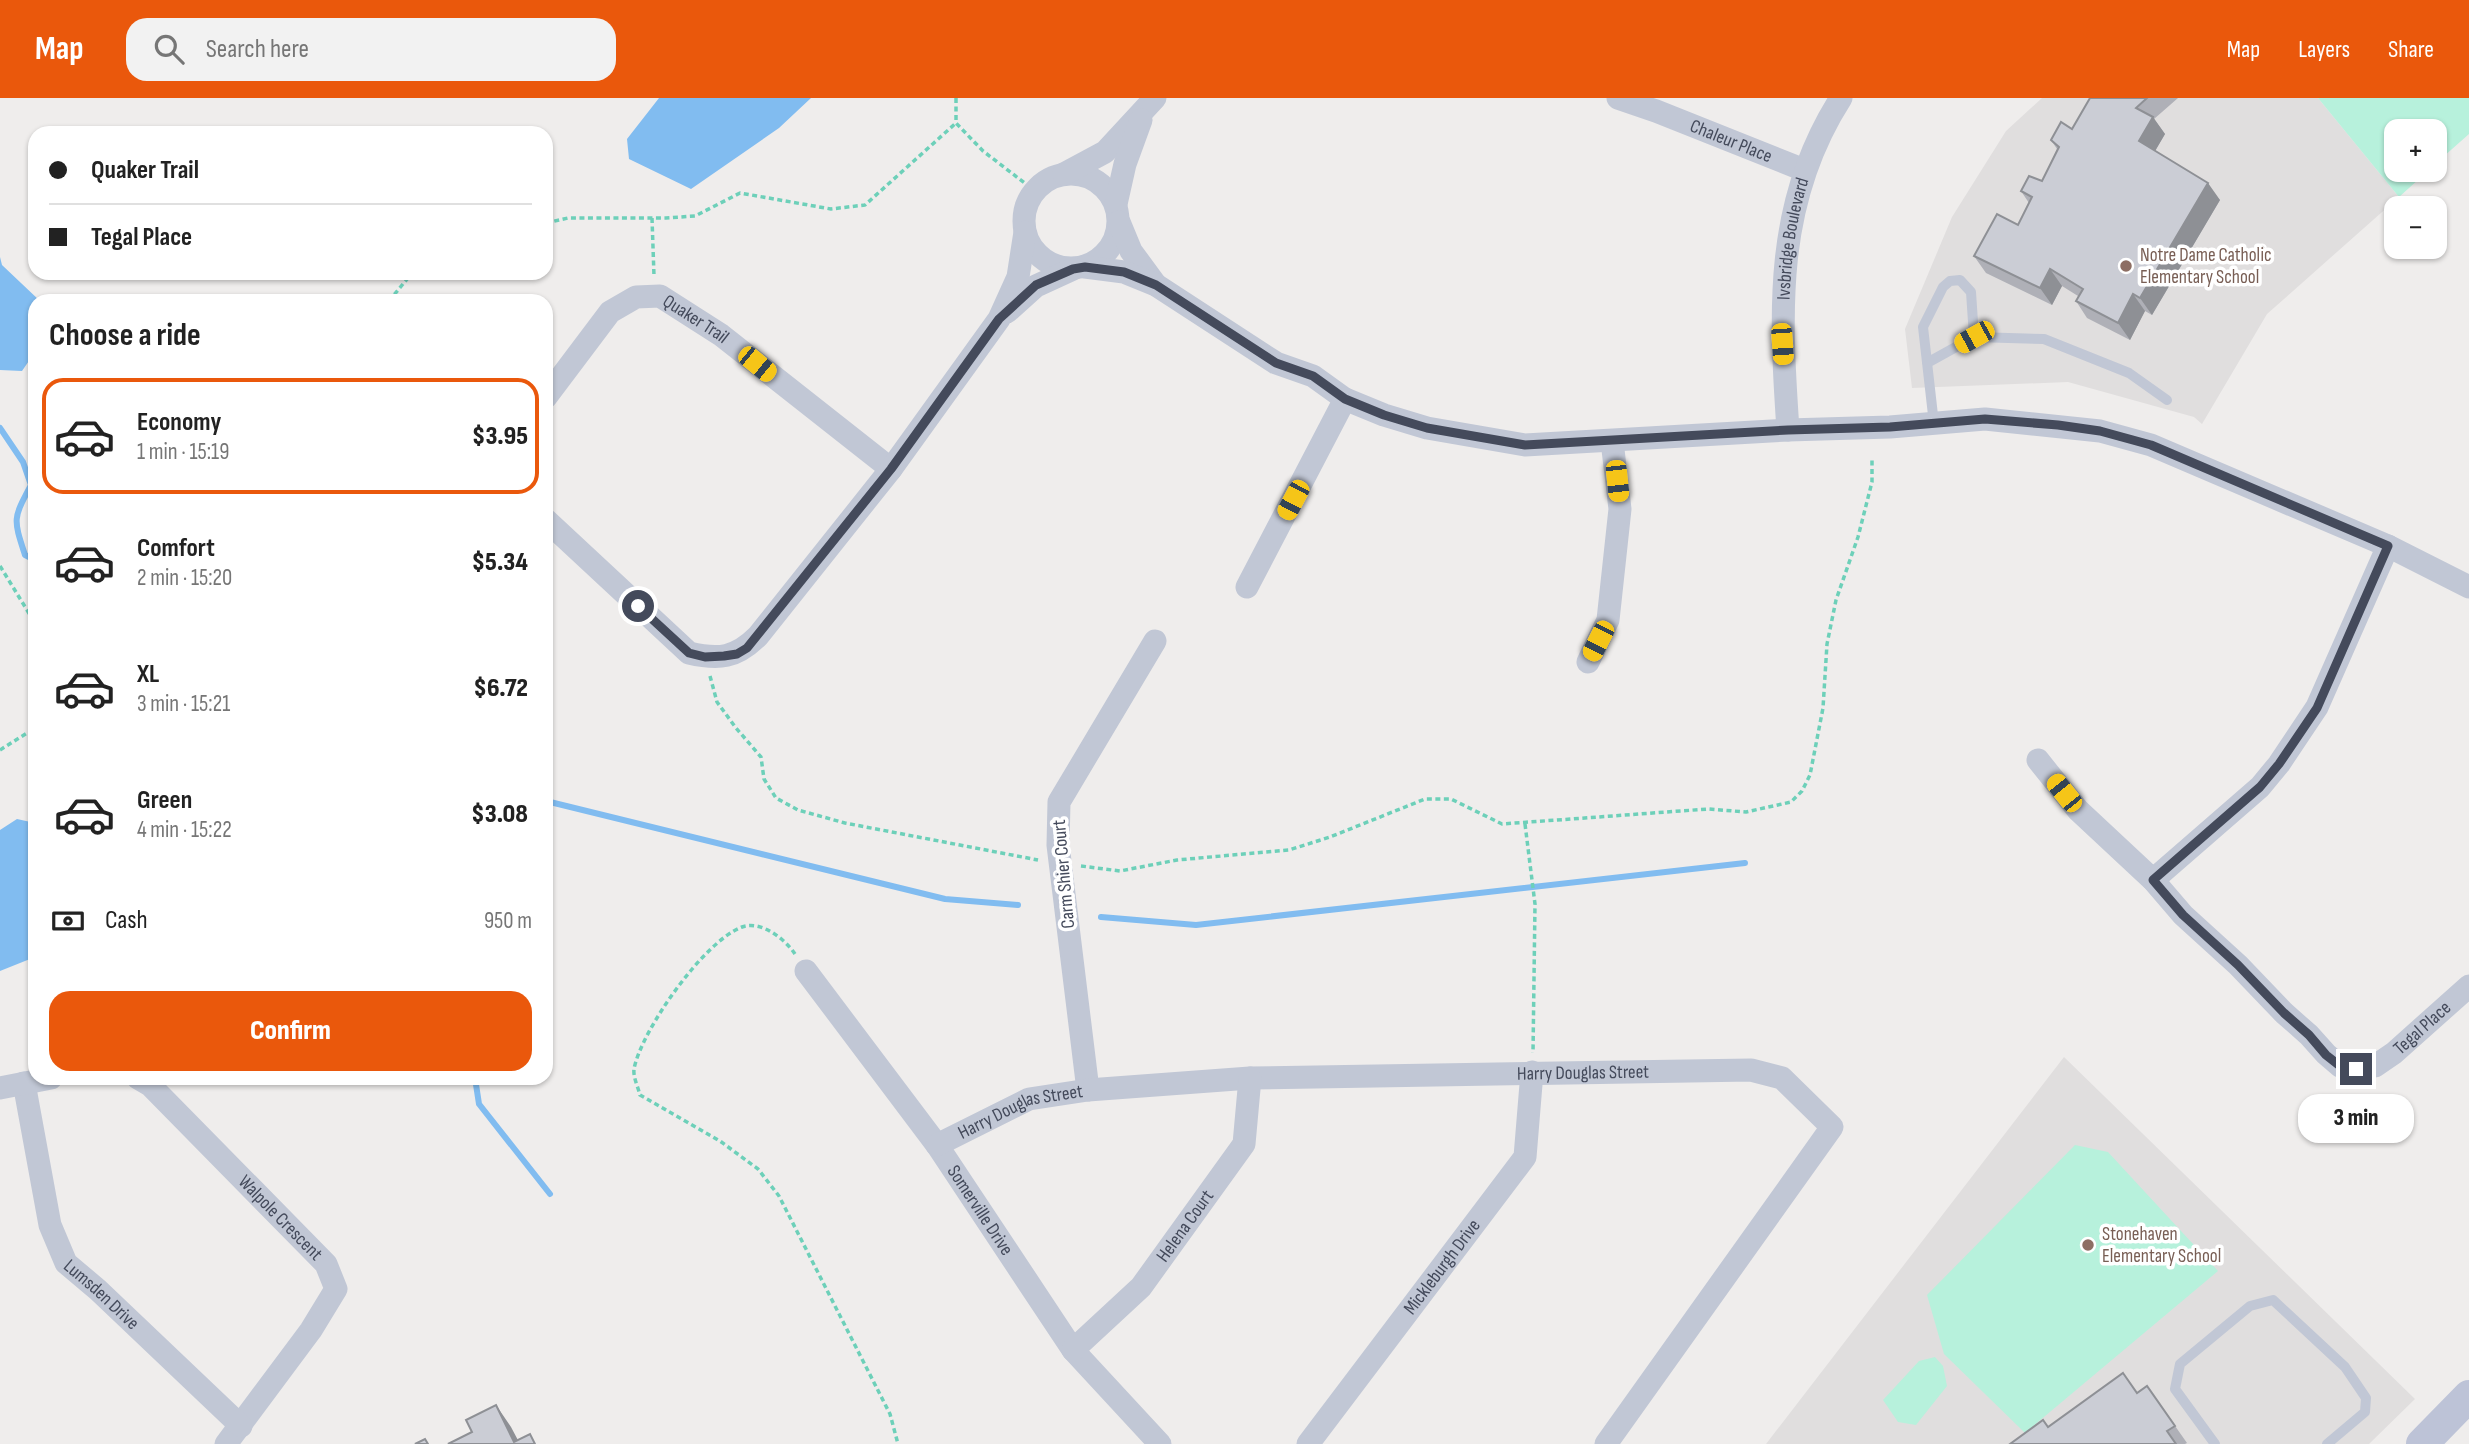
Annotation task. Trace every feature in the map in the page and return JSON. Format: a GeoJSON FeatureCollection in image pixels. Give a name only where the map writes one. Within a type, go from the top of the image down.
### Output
{"type":"FeatureCollection","features":[{"type":"Feature","properties":{"kind":"street","name":"Chaleur Place"},"geometry":{"type":"LineString","coordinates":[[1618,98],[1804,170]]}},
{"type":"Feature","properties":{"kind":"street","name":"Ivsbridge Boulevard"},"geometry":{"type":"LineString","coordinates":[[1788,430],[1782,344],[1783,278],[1804,170],[1841,98]]}},
{"type":"Feature","properties":{"kind":"street"},"geometry":{"type":"LineString","coordinates":[[553,527],[689,653],[705,657],[737,654],[747,648],[891,469],[999,319],[1018,277],[1026,209],[1035,191],[1047,181],[1105,152],[1150,105]]}},
{"type":"Feature","properties":{"kind":"street"},"geometry":{"type":"LineString","coordinates":[[999,319],[1036,285],[1101,258],[1111,248],[1117,234],[1125,164],[1150,105]]}},
{"type":"Feature","properties":{"kind":"street"},"geometry":{"type":"LineString","coordinates":[[1063,174],[1081,175],[1098,181],[1111,194],[1131,251],[1156,285]]}},
{"type":"Feature","properties":{"kind":"street"},"geometry":{"type":"LineString","coordinates":[[1025,232],[1032,248],[1056,266],[1124,272],[1156,285],[1276,363],[1313,376],[1345,399],[1427,428],[1525,445],[1890,427],[1985,419],[2100,431],[2151,445],[2388,546],[2469,587]]}},
{"type":"Feature","properties":{"kind":"street","name":"Quaker Trail"},"geometry":{"type":"LineString","coordinates":[[553,388],[610,312],[623,302],[636,297],[660,296],[721,335],[891,469]]}},
{"type":"Feature","properties":{"kind":"street"},"geometry":{"type":"LineString","coordinates":[[1247,587],[1345,399]]}},
{"type":"Feature","properties":{"kind":"street"},"geometry":{"type":"LineString","coordinates":[[1588,662],[1608,620],[1620,509],[1612,441]]}},
{"type":"Feature","properties":{"kind":"street"},"geometry":{"type":"LineString","coordinates":[[2153,880],[2260,787],[2279,764],[2317,708],[2388,546]]}},
{"type":"Feature","properties":{"kind":"street","name":"Carm Shier Court"},"geometry":{"type":"LineString","coordinates":[[1088,1090],[1058,845],[1059,802],[1155,641]]}},
{"type":"Feature","properties":{"kind":"street","name":"Tegal Place"},"geometry":{"type":"LineString","coordinates":[[2038,760],[2078,810],[2153,880],[2183,915],[2340,1066],[2356,1069],[2375,1066],[2394,1053],[2469,986]]}},
{"type":"Feature","properties":{"kind":"street","name":"Somerville Drive"},"geometry":{"type":"LineString","coordinates":[[806,971],[937,1146],[1073,1350],[1160,1444]]}},
{"type":"Feature","properties":{"kind":"street","name":"Harry Douglas Street"},"geometry":{"type":"LineString","coordinates":[[937,1146],[1030,1099],[1088,1090],[1250,1078],[1532,1072],[1751,1070],[1782,1078],[1832,1127],[1606,1444]]}},
{"type":"Feature","properties":{"kind":"street","name":"Mickleburgh Drive"},"geometry":{"type":"LineString","coordinates":[[1308,1444],[1525,1157],[1532,1072]]}},
{"type":"Feature","properties":{"kind":"street","name":"Helena Court"},"geometry":{"type":"LineString","coordinates":[[1073,1350],[1141,1287],[1244,1144],[1250,1078]]}},
{"type":"Feature","properties":{"kind":"street"},"geometry":{"type":"LineString","coordinates":[[0,1088],[28,1082]]}},
{"type":"Feature","properties":{"kind":"street","name":"Lumsden Drive"},"geometry":{"type":"LineString","coordinates":[[24,1083],[50,1225],[65,1263],[98,1290],[241,1426]]}},
{"type":"Feature","properties":{"kind":"street","name":"Walpole Crescent"},"geometry":{"type":"LineString","coordinates":[[150,1085],[326,1265],[336,1289],[311,1330],[226,1444]]}},
{"type":"Feature","properties":{"kind":"street"},"geometry":{"type":"LineString","coordinates":[[2422,1444],[2469,1396]]}},
{"type":"Feature","properties":{"kind":"lane"},"geometry":{"type":"LineString","coordinates":[[1934,424],[1923,327],[1943,287],[1950,281],[1961,279],[1971,292],[1974,337]]}},
{"type":"Feature","properties":{"kind":"lane"},"geometry":{"type":"LineString","coordinates":[[1927,363],[1974,337],[2044,339],[2130,373],[2167,400]]}},
{"type":"Feature","properties":{"kind":"lane"},"geometry":{"type":"LineString","coordinates":[[2215,1444],[2175,1389],[2180,1364],[2250,1306],[2273,1300],[2345,1367],[2366,1398],[2365,1412],[2327,1444]]}},
{"type":"Feature","properties":{"kind":"path"},"geometry":{"type":"LineString","coordinates":[[956,98],[956,123],[983,150],[1035,191]]}},
{"type":"Feature","properties":{"kind":"path"},"geometry":{"type":"LineString","coordinates":[[553,221],[568,218],[695,216],[740,193],[831,209],[865,205],[956,123]]}},
{"type":"Feature","properties":{"kind":"path"},"geometry":{"type":"LineString","coordinates":[[652,218],[654,296]]}},
{"type":"Feature","properties":{"kind":"path"},"geometry":{"type":"LineString","coordinates":[[394,294],[406,280]]}},
{"type":"Feature","properties":{"kind":"path"},"geometry":{"type":"LineString","coordinates":[[705,657],[717,702],[761,757],[764,779],[776,798],[798,810],[845,823],[1060,864],[1120,870],[1177,859],[1289,850],[1425,799],[1451,799],[1502,824],[1708,809],[1746,812],[1791,802],[1802,791],[1810,775],[1823,708],[1827,644],[1836,600],[1858,537],[1872,482],[1872,457]]}},
{"type":"Feature","properties":{"kind":"path"},"geometry":{"type":"LineString","coordinates":[[0,566],[28,612]]}},
{"type":"Feature","properties":{"kind":"path"},"geometry":{"type":"LineString","coordinates":[[0,750],[28,732]]}},
{"type":"Feature","properties":{"kind":"path"},"geometry":{"type":"LineString","coordinates":[[1525,824],[1535,904],[1532,1072]]}},
{"type":"Feature","properties":{"kind":"path"},"geometry":{"type":"LineString","coordinates":[[806,971],[788,943],[760,926],[742,927],[717,943],[692,968],[646,1033],[634,1072],[640,1095],[729,1148],[758,1169],[779,1196],[890,1414],[898,1444]]}},
{"type":"Feature","properties":{"kind":"shaded area","name":"Notre Dame Catholic Elementary School"},"geometry":{"type":"Polygon","coordinates":[[[2042,98],[2318,98],[2384,182],[2398,196],[2384,196],[2384,210],[2267,314],[2202,424],[2194,417],[2068,382],[1912,388],[1905,329],[1952,217],[2006,131],[2042,98]]]}},
{"type":"Feature","properties":{"kind":"shaded area","name":"Stonehaven Elementary School"},"geometry":{"type":"Polygon","coordinates":[[[2064,1057],[2415,1399],[2369,1444],[1766,1444],[2064,1057]]]}},
{"type":"Feature","properties":{"kind":"green space"},"geometry":{"type":"Polygon","coordinates":[[[2318,98],[2469,98],[2469,134],[2447,153],[2447,119],[2384,119],[2384,179],[2318,98]]]}},
{"type":"Feature","properties":{"kind":"green space"},"geometry":{"type":"Polygon","coordinates":[[[2387,182],[2416,182],[2400,196],[2387,182]]]}},
{"type":"Feature","properties":{"kind":"green space"},"geometry":{"type":"Polygon","coordinates":[[[2075,1145],[2108,1152],[2218,1271],[2025,1433],[1944,1354],[1927,1295],[2075,1145]]]}},
{"type":"Feature","properties":{"kind":"green space"},"geometry":{"type":"Polygon","coordinates":[[[1935,1357],[1943,1366],[1947,1386],[1916,1425],[1898,1422],[1883,1400],[1919,1361],[1935,1357]]]}},
{"type":"Feature","properties":{"kind":"water"},"geometry":{"type":"Polygon","coordinates":[[[659,98],[811,98],[779,128],[691,189],[629,159],[627,139],[659,98]]]}},
{"type":"Feature","properties":{"kind":"water"},"geometry":{"type":"Polygon","coordinates":[[[0,257],[2,265],[33,294],[28,294],[28,362],[22,371],[0,370],[0,257]]]}},
{"type":"Feature","properties":{"kind":"water"},"geometry":{"type":"Polygon","coordinates":[[[17,819],[28,821],[28,960],[0,971],[0,830],[17,819]]]}},
{"type":"Feature","properties":{"kind":"building"},"geometry":{"type":"Polygon","coordinates":[[[2090,98],[2147,98],[2136,108],[2153,117],[2139,141],[2208,183],[2140,298],[2133,294],[2118,323],[2076,301],[2083,289],[2050,269],[2040,288],[1974,256],[1997,214],[2018,225],[2032,197],[2021,191],[2029,176],[2042,181],[2059,147],[2051,140],[2061,122],[2072,129],[2090,98]]]}},
{"type":"Feature","properties":{"kind":"building"},"geometry":{"type":"Polygon","coordinates":[[[2123,1373],[2137,1393],[2147,1386],[2175,1426],[2167,1431],[2176,1444],[2010,1444],[2043,1420],[2048,1427],[2123,1373]]]}},
{"type":"Feature","properties":{"kind":"building"},"geometry":{"type":"Polygon","coordinates":[[[496,1405],[514,1442],[530,1434],[535,1444],[448,1444],[472,1432],[466,1420],[496,1405]]]}},
{"type":"Feature","properties":{"kind":"building"},"geometry":{"type":"Polygon","coordinates":[[[425,1439],[428,1444],[415,1444],[425,1439]]]}},
{"type":"Feature","properties":{"kind":"waterway"},"geometry":{"type":"LineString","coordinates":[[0,428],[23,462],[28,476]]}},
{"type":"Feature","properties":{"kind":"waterway"},"geometry":{"type":"LineString","coordinates":[[28,491],[17,519],[18,533],[25,555],[28,556]]}},
{"type":"Feature","properties":{"kind":"waterway"},"geometry":{"type":"LineString","coordinates":[[553,803],[945,899],[1018,905]]}},
{"type":"Feature","properties":{"kind":"waterway"},"geometry":{"type":"LineString","coordinates":[[1101,917],[1196,925],[1745,863]]}},
{"type":"Feature","properties":{"kind":"waterway"},"geometry":{"type":"LineString","coordinates":[[476,1085],[479,1104],[550,1194]]}},
{"type":"Feature","properties":{"kind":"place","name":"Notre Dame Catholic Elementary School"},"geometry":{"type":"Point","coordinates":[2126,266]}},
{"type":"Feature","properties":{"kind":"place","name":"Stonehaven Elementary School"},"geometry":{"type":"Point","coordinates":[2088,1245]}},
{"type":"Feature","properties":{"kind":"route"},"geometry":{"type":"LineString","coordinates":[[638,606],[689,653],[705,657],[724,656],[737,654],[747,648],[891,469],[999,319],[1036,285],[1073,269],[1085,267],[1124,272],[1156,285],[1276,363],[1313,376],[1345,399],[1384,415],[1427,428],[1525,445],[1890,427],[1985,419],[2100,431],[2151,445],[2388,546],[2317,708],[2279,764],[2260,787],[2153,880],[2183,915],[2238,965],[2326,1055],[2340,1066],[2356,1069]]}}]}
